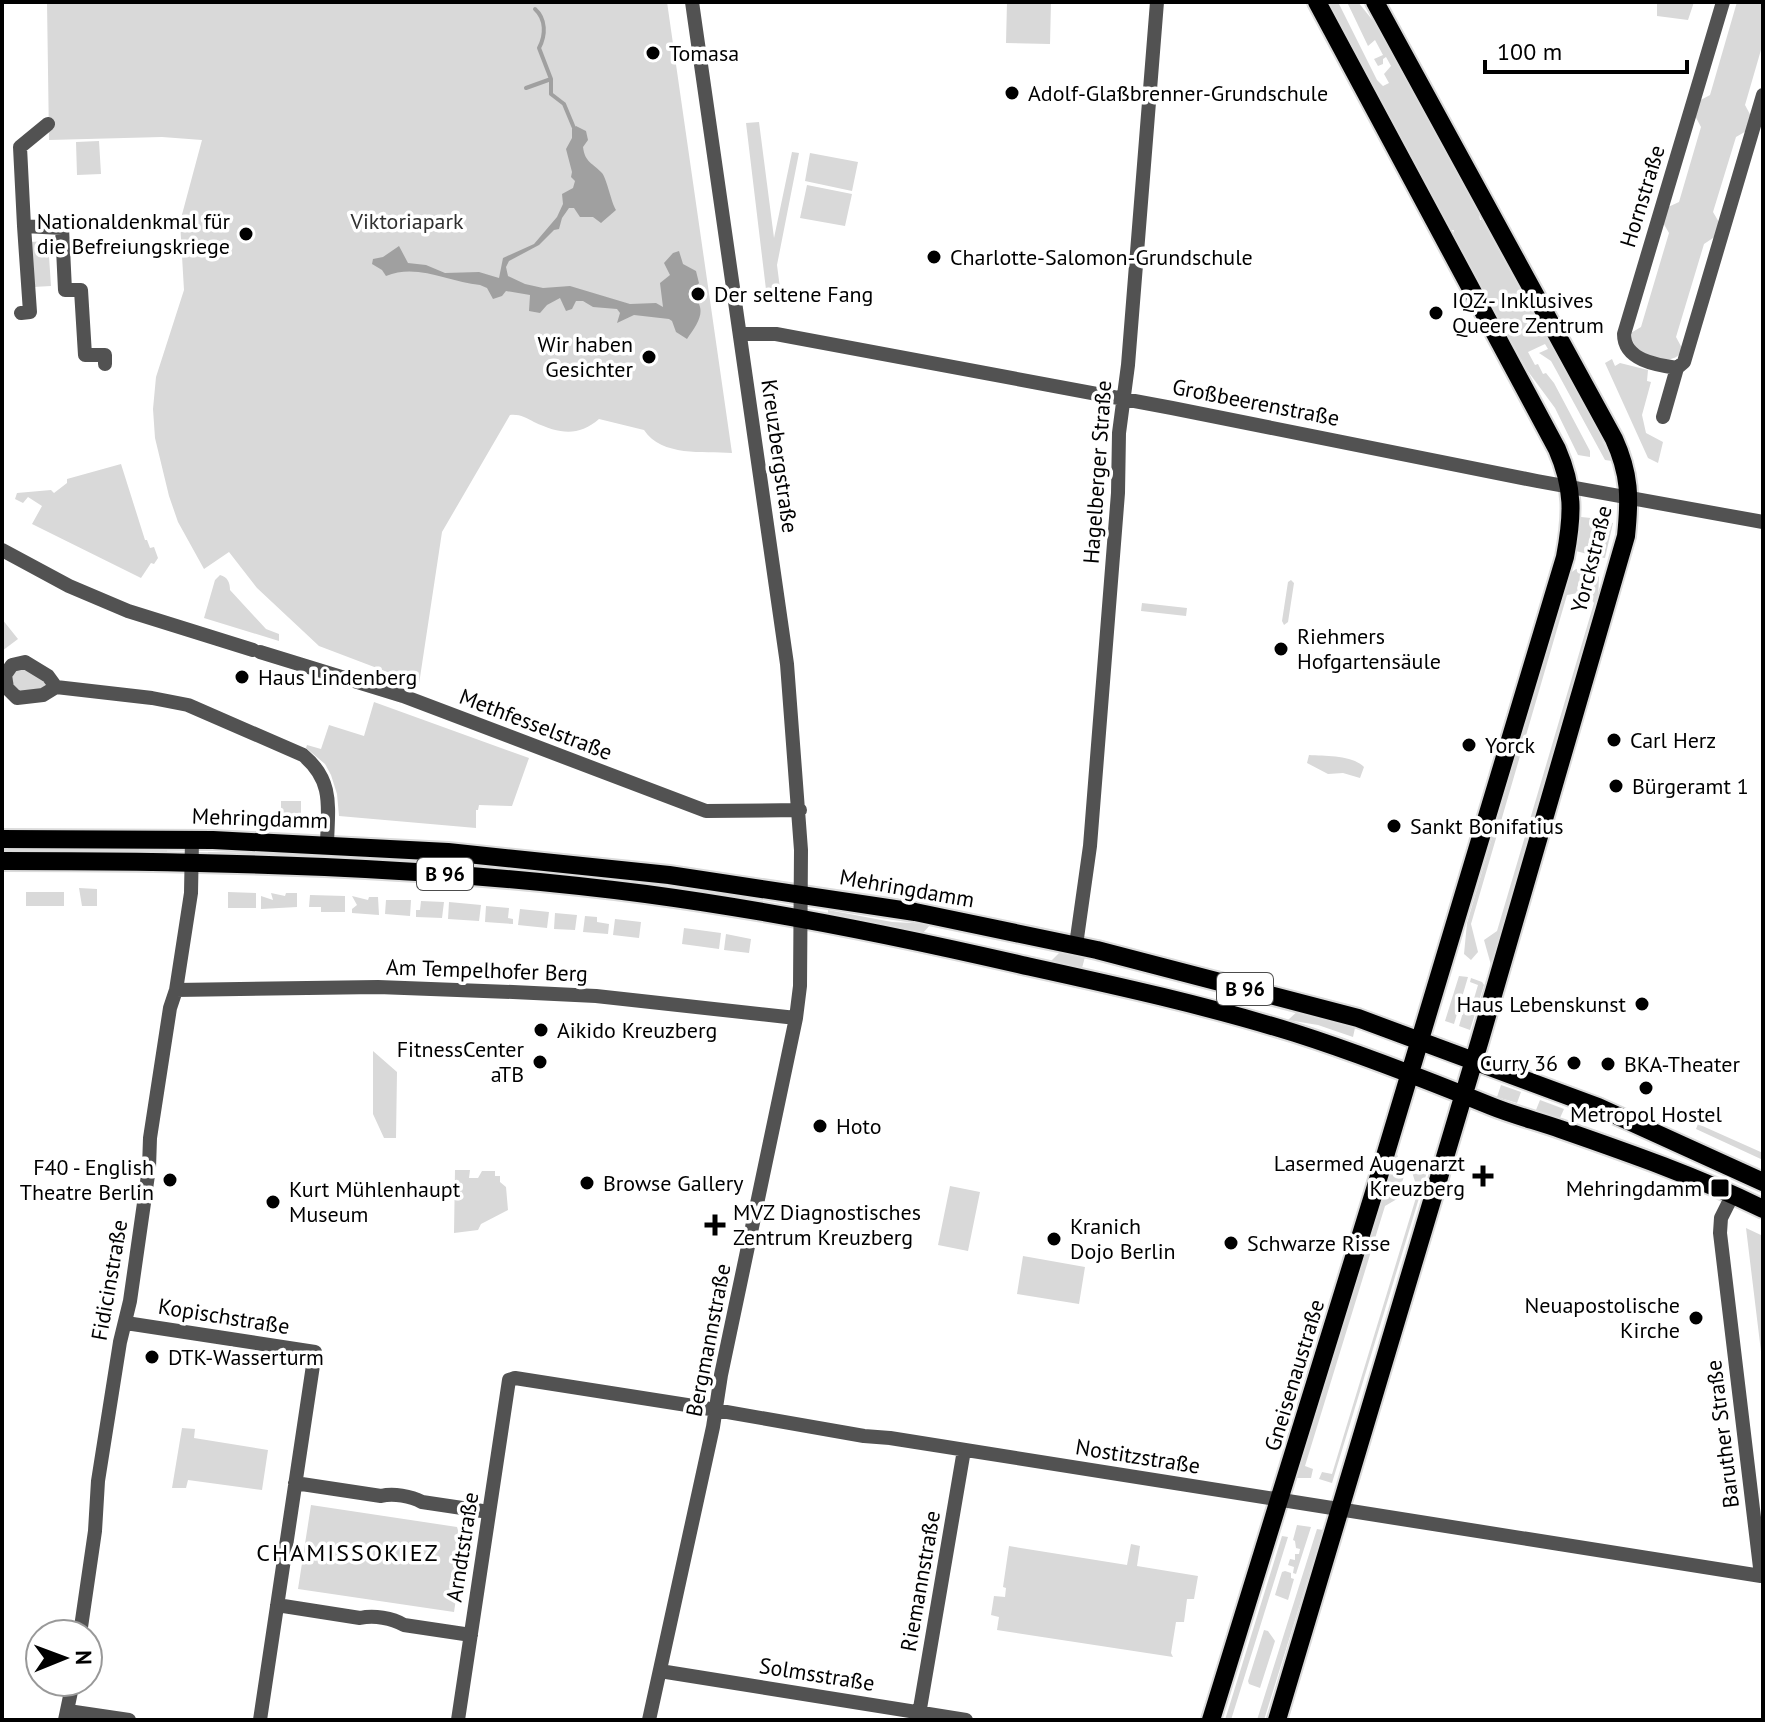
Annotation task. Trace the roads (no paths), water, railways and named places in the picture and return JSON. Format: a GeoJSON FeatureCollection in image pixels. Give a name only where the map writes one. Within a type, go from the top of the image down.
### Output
{"type":"FeatureCollection","features":[{"type":"Feature","properties":{"kind":"main road","name":"Yorckstraße"},"geometry":{"type":"LineString","coordinates":[[1317,2],[1557,449],[1570,487],[1571,526],[1565,557],[1420,1043]]}},
{"type":"Feature","properties":{"kind":"main road","name":"Yorckstraße"},"geometry":{"type":"LineString","coordinates":[[1375,2],[1614,439],[1626,469],[1630,499],[1626,536],[1469,1077]]}},
{"type":"Feature","properties":{"kind":"main road","name":"Mehringdamm"},"geometry":{"type":"LineString","coordinates":[[2,839],[327,844],[515,857],[801,893],[915,912],[1076,945],[1367,1022],[1420,1043],[1524,1117],[1640,1157],[1763,1209]]}},
{"type":"Feature","properties":{"kind":"main road","name":"Mehringdamm"},"geometry":{"type":"LineString","coordinates":[[2,861],[344,867],[648,894],[801,918],[914,940],[1182,1002],[1293,1032],[1409,1074],[1535,1084],[1598,1107],[1763,1182]]}},
{"type":"Feature","properties":{"kind":"main road"},"geometry":{"type":"LineString","coordinates":[[1356,1054],[1367,1022]]}},
{"type":"Feature","properties":{"kind":"main road","name":"Gneisenaustraße"},"geometry":{"type":"LineString","coordinates":[[1211,1720],[1420,1043]]}},
{"type":"Feature","properties":{"kind":"main road"},"geometry":{"type":"LineString","coordinates":[[1277,1720],[1469,1077]]}},
{"type":"Feature","properties":{"kind":"main road"},"geometry":{"type":"LineString","coordinates":[[1524,1117],[1535,1084]]}},
{"type":"Feature","properties":{"kind":"street","name":"Kreuzbergstraße"},"geometry":{"type":"LineString","coordinates":[[692,2],[787,664],[800,810],[801,918]]}},
{"type":"Feature","properties":{"kind":"street","name":"Hagelberger Straße"},"geometry":{"type":"LineString","coordinates":[[1076,945],[1090,846],[1118,493],[1119,433],[1157,2]]}},
{"type":"Feature","properties":{"kind":"street","name":"Hornstraße"},"geometry":{"type":"LineString","coordinates":[[1677,368],[1635,356],[1626,348],[1624,334],[1723,2]]}},
{"type":"Feature","properties":{"kind":"street"},"geometry":{"type":"LineString","coordinates":[[1663,417],[1677,368],[1684,362],[1763,95]]}},
{"type":"Feature","properties":{"kind":"street"},"geometry":{"type":"LineString","coordinates":[[21,313],[30,312],[20,147],[48,124]]}},
{"type":"Feature","properties":{"kind":"street"},"geometry":{"type":"LineString","coordinates":[[24,226],[62,228],[65,290],[81,290],[85,355],[105,355],[105,364]]}},
{"type":"Feature","properties":{"kind":"street","name":"Großbeerenstraße"},"geometry":{"type":"LineString","coordinates":[[740,334],[776,334],[1763,522]]}},
{"type":"Feature","properties":{"kind":"street","name":"Methfesselstraße"},"geometry":{"type":"LineString","coordinates":[[2,550],[69,586],[128,611],[403,696],[706,811],[800,810]]}},
{"type":"Feature","properties":{"kind":"street"},"geometry":{"type":"LineString","coordinates":[[56,687],[188,705],[303,755],[317,767],[325,782],[327,844]]}},
{"type":"Feature","properties":{"kind":"street","name":"Fidicinstraße"},"geometry":{"type":"LineString","coordinates":[[82,1618],[95,1531],[98,1481],[120,1342],[126,1323],[149,1168],[152,1123],[192,886],[192,840]]}},
{"type":"Feature","properties":{"kind":"street","name":"Bergmannstraße"},"geometry":{"type":"LineString","coordinates":[[649,1720],[796,1018],[801,918]]}},
{"type":"Feature","properties":{"kind":"street","name":"Am Tempelhofer Berg"},"geometry":{"type":"LineString","coordinates":[[176,990],[378,987],[513,992],[596,996],[796,1018]]}},
{"type":"Feature","properties":{"kind":"street","name":"Baruther Straße"},"geometry":{"type":"LineString","coordinates":[[1733,1194],[1721,1218],[1720,1233],[1761,1576]]}},
{"type":"Feature","properties":{"kind":"street","name":"Kopischstraße"},"geometry":{"type":"LineString","coordinates":[[126,1323],[315,1352],[295,1483]]}},
{"type":"Feature","properties":{"kind":"street","name":"Nostitzstraße"},"geometry":{"type":"LineString","coordinates":[[509,1380],[528,1380],[1761,1576]]}},
{"type":"Feature","properties":{"kind":"street","name":"Arndtstraße"},"geometry":{"type":"LineString","coordinates":[[458,1720],[509,1380]]}},
{"type":"Feature","properties":{"kind":"street","name":"Riemannstraße"},"geometry":{"type":"LineString","coordinates":[[919,1716],[964,1450]]}},
{"type":"Feature","properties":{"kind":"street"},"geometry":{"type":"LineString","coordinates":[[260,1720],[295,1483],[381,1496],[388,1494],[489,1512]]}},
{"type":"Feature","properties":{"kind":"street"},"geometry":{"type":"LineString","coordinates":[[277,1605],[360,1618],[369,1616],[404,1625],[471,1635]]}},
{"type":"Feature","properties":{"kind":"street","name":"Solmsstraße"},"geometry":{"type":"LineString","coordinates":[[660,1671],[919,1716],[966,1720]]}},
{"type":"Feature","properties":{"kind":"street"},"geometry":{"type":"LineString","coordinates":[[66,1715],[129,1720]]}},
{"type":"Feature","properties":{"kind":"waterway"},"geometry":{"type":"LineString","coordinates":[[535,9],[543,22],[544,33],[539,48],[551,79],[551,94],[564,104],[574,128]]}},
{"type":"Feature","properties":{"kind":"waterway"},"geometry":{"type":"LineString","coordinates":[[526,88],[551,79]]}},
{"type":"Feature","properties":{"kind":"place","name":"Tomasa"},"geometry":{"type":"Point","coordinates":[653,53]}},
{"type":"Feature","properties":{"kind":"place","name":"Adolf-Glaßbrenner-Grundschule"},"geometry":{"type":"Point","coordinates":[1012,93]}},
{"type":"Feature","properties":{"kind":"place","name":"Nationaldenkmal für die Befreiungskriege"},"geometry":{"type":"Point","coordinates":[246,234]}},
{"type":"Feature","properties":{"kind":"place","name":"Charlotte-Salomon-Grundschule"},"geometry":{"type":"Point","coordinates":[934,257]}},
{"type":"Feature","properties":{"kind":"place","name":"Der seltene Fang"},"geometry":{"type":"Point","coordinates":[698,294]}},
{"type":"Feature","properties":{"kind":"place","name":"IQZ - Inklusives Queere Zentrum"},"geometry":{"type":"Point","coordinates":[1436,313]}},
{"type":"Feature","properties":{"kind":"place","name":"Wir haben Gesichter"},"geometry":{"type":"Point","coordinates":[649,357]}},
{"type":"Feature","properties":{"kind":"place","name":"Riehmers Hofgartensäule"},"geometry":{"type":"Point","coordinates":[1281,649]}},
{"type":"Feature","properties":{"kind":"place","name":"Haus Lindenberg"},"geometry":{"type":"Point","coordinates":[242,677]}},
{"type":"Feature","properties":{"kind":"place","name":"Carl Herz"},"geometry":{"type":"Point","coordinates":[1614,740]}},
{"type":"Feature","properties":{"kind":"place","name":"Yorck"},"geometry":{"type":"Point","coordinates":[1469,745]}},
{"type":"Feature","properties":{"kind":"place","name":"Bürgeramt 1"},"geometry":{"type":"Point","coordinates":[1616,786]}},
{"type":"Feature","properties":{"kind":"place","name":"Sankt Bonifatius"},"geometry":{"type":"Point","coordinates":[1394,826]}},
{"type":"Feature","properties":{"kind":"place","name":"Haus Lebenskunst"},"geometry":{"type":"Point","coordinates":[1642,1004]}},
{"type":"Feature","properties":{"kind":"place","name":"Aikido Kreuzberg"},"geometry":{"type":"Point","coordinates":[541,1030]}},
{"type":"Feature","properties":{"kind":"place","name":"FitnessCenter aTB"},"geometry":{"type":"Point","coordinates":[540,1062]}},
{"type":"Feature","properties":{"kind":"place","name":"Curry 36"},"geometry":{"type":"Point","coordinates":[1574,1063]}},
{"type":"Feature","properties":{"kind":"place","name":"BKA-Theater"},"geometry":{"type":"Point","coordinates":[1608,1064]}},
{"type":"Feature","properties":{"kind":"place","name":"Metropol Hostel"},"geometry":{"type":"Point","coordinates":[1646,1088]}},
{"type":"Feature","properties":{"kind":"place","name":"Hoto"},"geometry":{"type":"Point","coordinates":[820,1126]}},
{"type":"Feature","properties":{"kind":"place","name":"Lasermed Augenarzt Kreuzberg"},"geometry":{"type":"Point","coordinates":[1483,1176]}},
{"type":"Feature","properties":{"kind":"place","name":"F40 - English Theatre Berlin"},"geometry":{"type":"Point","coordinates":[170,1180]}},
{"type":"Feature","properties":{"kind":"place","name":"Browse Gallery"},"geometry":{"type":"Point","coordinates":[587,1183]}},
{"type":"Feature","properties":{"kind":"place","name":"Mehringdamm"},"geometry":{"type":"Point","coordinates":[1720,1188]}},
{"type":"Feature","properties":{"kind":"place","name":"Kurt Mühlenhaupt Museum"},"geometry":{"type":"Point","coordinates":[273,1202]}},
{"type":"Feature","properties":{"kind":"place","name":"MVZ Diagnostisches Zentrum Kreuzberg"},"geometry":{"type":"Point","coordinates":[715,1225]}},
{"type":"Feature","properties":{"kind":"place","name":"Kranich Dojo Berlin"},"geometry":{"type":"Point","coordinates":[1054,1239]}},
{"type":"Feature","properties":{"kind":"place","name":"Schwarze Risse"},"geometry":{"type":"Point","coordinates":[1231,1243]}},
{"type":"Feature","properties":{"kind":"place","name":"Neuapostolische Kirche"},"geometry":{"type":"Point","coordinates":[1696,1318]}},
{"type":"Feature","properties":{"kind":"place","name":"DTK-Wasserturm"},"geometry":{"type":"Point","coordinates":[152,1357]}},
{"type":"Feature","properties":{"kind":"district","name":"CHAMISSOKIEZ"},"geometry":{"type":"Point","coordinates":[348,1553]}},
{"type":"Feature","properties":{"kind":"park label","name":"Viktoriapark"},"geometry":{"type":"Point","coordinates":[407,221]}}]}
